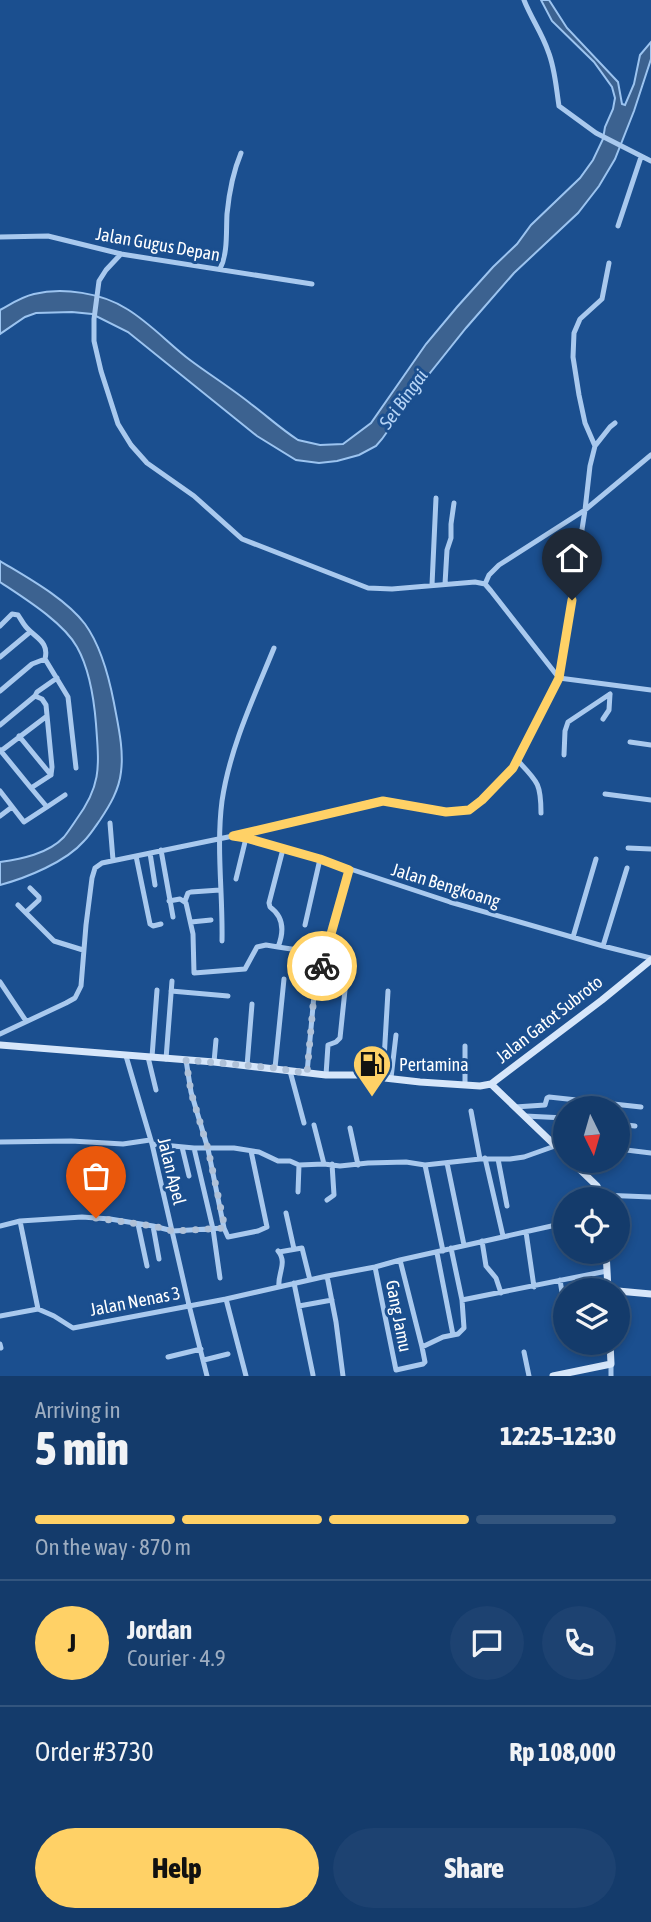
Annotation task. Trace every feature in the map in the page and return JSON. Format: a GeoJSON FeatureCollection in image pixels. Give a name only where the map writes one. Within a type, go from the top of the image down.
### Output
{"type":"FeatureCollection","features":[{"type":"Feature","properties":{"kind":"main road","name":"Jalan Gatot Subroto"},"geometry":{"type":"LineString","coordinates":[[0,1045],[214,1062],[326,1075],[480,1086],[491,1084],[592,1008],[651,959]]}},
{"type":"Feature","properties":{"kind":"main road"},"geometry":{"type":"LineString","coordinates":[[491,1084],[553,1142]]}},
{"type":"Feature","properties":{"kind":"main road"},"geometry":{"type":"LineString","coordinates":[[584,1173],[597,1187]]}},
{"type":"Feature","properties":{"kind":"main road"},"geometry":{"type":"LineString","coordinates":[[607,1264],[607,1278]]}},
{"type":"Feature","properties":{"kind":"main road"},"geometry":{"type":"LineString","coordinates":[[630,1292],[651,1294]]}},
{"type":"Feature","properties":{"kind":"main road"},"geometry":{"type":"LineString","coordinates":[[553,1376],[611,1364],[611,1355]]}},
{"type":"Feature","properties":{"kind":"street"},"geometry":{"type":"LineString","coordinates":[[524,0],[548,50],[559,106],[596,133],[651,161]]}},
{"type":"Feature","properties":{"kind":"street"},"geometry":{"type":"LineString","coordinates":[[220,270],[225,259],[232,174],[241,153]]}},
{"type":"Feature","properties":{"kind":"street"},"geometry":{"type":"LineString","coordinates":[[618,226],[638,156]]}},
{"type":"Feature","properties":{"kind":"street","name":"Jalan Gugus Depan"},"geometry":{"type":"LineString","coordinates":[[0,237],[48,236],[121,254],[312,284]]}},
{"type":"Feature","properties":{"kind":"street"},"geometry":{"type":"LineString","coordinates":[[121,254],[106,270],[97,286],[93,332],[110,399],[125,436],[147,463],[194,496],[242,539],[368,588],[475,582],[485,584],[559,678],[651,690]]}},
{"type":"Feature","properties":{"kind":"street"},"geometry":{"type":"LineString","coordinates":[[595,446],[585,423],[574,366],[573,339],[576,324],[602,299],[609,263]]}},
{"type":"Feature","properties":{"kind":"street"},"geometry":{"type":"LineString","coordinates":[[0,1034],[75,998],[83,975],[83,950],[95,869],[102,863],[383,801],[446,812],[469,810],[482,800],[518,761],[559,678],[590,466],[595,446],[615,423]]}},
{"type":"Feature","properties":{"kind":"street"},"geometry":{"type":"LineString","coordinates":[[485,584],[489,575],[499,565],[585,510],[651,455]]}},
{"type":"Feature","properties":{"kind":"street"},"geometry":{"type":"LineString","coordinates":[[432,585],[436,498]]}},
{"type":"Feature","properties":{"kind":"street"},"geometry":{"type":"LineString","coordinates":[[445,584],[454,503]]}},
{"type":"Feature","properties":{"kind":"street"},"geometry":{"type":"LineString","coordinates":[[0,626],[12,614],[18,615],[30,632],[37,634],[45,646],[45,659],[68,696],[76,768]]}},
{"type":"Feature","properties":{"kind":"street"},"geometry":{"type":"LineString","coordinates":[[0,657],[30,632]]}},
{"type":"Feature","properties":{"kind":"street"},"geometry":{"type":"LineString","coordinates":[[222,941],[222,803],[228,770],[274,648]]}},
{"type":"Feature","properties":{"kind":"street"},"geometry":{"type":"LineString","coordinates":[[0,691],[33,664],[45,659]]}},
{"type":"Feature","properties":{"kind":"street"},"geometry":{"type":"LineString","coordinates":[[0,726],[57,677]]}},
{"type":"Feature","properties":{"kind":"street"},"geometry":{"type":"LineString","coordinates":[[603,719],[609,710],[611,684]]}},
{"type":"Feature","properties":{"kind":"street"},"geometry":{"type":"LineString","coordinates":[[565,755],[565,731],[568,722],[611,694]]}},
{"type":"Feature","properties":{"kind":"street"},"geometry":{"type":"LineString","coordinates":[[36,696],[46,705],[52,758],[51,775]]}},
{"type":"Feature","properties":{"kind":"street"},"geometry":{"type":"LineString","coordinates":[[47,716],[0,751],[47,807]]}},
{"type":"Feature","properties":{"kind":"street"},"geometry":{"type":"LineString","coordinates":[[19,736],[51,775]]}},
{"type":"Feature","properties":{"kind":"street"},"geometry":{"type":"LineString","coordinates":[[630,742],[651,746]]}},
{"type":"Feature","properties":{"kind":"street"},"geometry":{"type":"LineString","coordinates":[[518,761],[537,781],[541,796],[541,813]]}},
{"type":"Feature","properties":{"kind":"street"},"geometry":{"type":"LineString","coordinates":[[31,788],[51,775]]}},
{"type":"Feature","properties":{"kind":"street"},"geometry":{"type":"LineString","coordinates":[[0,791],[26,822],[65,795]]}},
{"type":"Feature","properties":{"kind":"street"},"geometry":{"type":"LineString","coordinates":[[605,793],[651,800]]}},
{"type":"Feature","properties":{"kind":"street"},"geometry":{"type":"LineString","coordinates":[[0,816],[12,807]]}},
{"type":"Feature","properties":{"kind":"street"},"geometry":{"type":"LineString","coordinates":[[110,822],[113,860]]}},
{"type":"Feature","properties":{"kind":"street","name":"Jalan Bengkoang"},"geometry":{"type":"LineString","coordinates":[[233,836],[320,859],[450,902],[651,959]]}},
{"type":"Feature","properties":{"kind":"street"},"geometry":{"type":"LineString","coordinates":[[236,879],[246,838]]}},
{"type":"Feature","properties":{"kind":"street"},"geometry":{"type":"LineString","coordinates":[[628,848],[651,849]]}},
{"type":"Feature","properties":{"kind":"street"},"geometry":{"type":"LineString","coordinates":[[278,947],[283,929],[278,914],[269,903],[283,849]]}},
{"type":"Feature","properties":{"kind":"street"},"geometry":{"type":"LineString","coordinates":[[161,850],[173,917]]}},
{"type":"Feature","properties":{"kind":"street"},"geometry":{"type":"LineString","coordinates":[[150,853],[155,885]]}},
{"type":"Feature","properties":{"kind":"street"},"geometry":{"type":"LineString","coordinates":[[136,856],[150,924],[161,924]]}},
{"type":"Feature","properties":{"kind":"street"},"geometry":{"type":"LineString","coordinates":[[305,925],[320,859]]}},
{"type":"Feature","properties":{"kind":"street"},"geometry":{"type":"LineString","coordinates":[[573,937],[596,859]]}},
{"type":"Feature","properties":{"kind":"street"},"geometry":{"type":"LineString","coordinates":[[603,946],[627,869]]}},
{"type":"Feature","properties":{"kind":"street"},"geometry":{"type":"LineString","coordinates":[[307,1073],[314,995],[349,870]]}},
{"type":"Feature","properties":{"kind":"street"},"geometry":{"type":"LineString","coordinates":[[26,912],[39,900],[30,888]]}},
{"type":"Feature","properties":{"kind":"street"},"geometry":{"type":"LineString","coordinates":[[220,890],[191,892],[185,901],[191,922],[194,973],[243,970],[257,947],[265,945],[311,952]]}},
{"type":"Feature","properties":{"kind":"street"},"geometry":{"type":"LineString","coordinates":[[169,901],[185,901]]}},
{"type":"Feature","properties":{"kind":"street"},"geometry":{"type":"LineString","coordinates":[[18,905],[54,941],[83,950]]}},
{"type":"Feature","properties":{"kind":"street"},"geometry":{"type":"LineString","coordinates":[[191,922],[211,920]]}},
{"type":"Feature","properties":{"kind":"street"},"geometry":{"type":"LineString","coordinates":[[291,969],[294,949]]}},
{"type":"Feature","properties":{"kind":"street"},"geometry":{"type":"LineString","coordinates":[[275,1068],[284,979]]}},
{"type":"Feature","properties":{"kind":"street"},"geometry":{"type":"LineString","coordinates":[[166,1059],[172,981]]}},
{"type":"Feature","properties":{"kind":"street"},"geometry":{"type":"LineString","coordinates":[[0,982],[26,1021]]}},
{"type":"Feature","properties":{"kind":"street"},"geometry":{"type":"LineString","coordinates":[[156,1090],[150,1057],[157,990]]}},
{"type":"Feature","properties":{"kind":"street"},"geometry":{"type":"LineString","coordinates":[[326,1075],[328,1045],[340,1038],[345,990]]}},
{"type":"Feature","properties":{"kind":"street"},"geometry":{"type":"LineString","coordinates":[[171,991],[228,996]]}},
{"type":"Feature","properties":{"kind":"street"},"geometry":{"type":"LineString","coordinates":[[383,1077],[388,991]]}},
{"type":"Feature","properties":{"kind":"street"},"geometry":{"type":"LineString","coordinates":[[247,1066],[252,1004]]}},
{"type":"Feature","properties":{"kind":"street"},"geometry":{"type":"LineString","coordinates":[[391,1078],[396,1035]]}},
{"type":"Feature","properties":{"kind":"street"},"geometry":{"type":"LineString","coordinates":[[214,1062],[216,1040]]}},
{"type":"Feature","properties":{"kind":"street"},"geometry":{"type":"LineString","coordinates":[[465,1046],[465,1084]]}},
{"type":"Feature","properties":{"kind":"street","name":"Jalan Apel"},"geometry":{"type":"LineString","coordinates":[[126,1056],[151,1142],[207,1376]]}},
{"type":"Feature","properties":{"kind":"street"},"geometry":{"type":"LineString","coordinates":[[186,1060],[191,1092],[208,1149],[225,1228],[230,1237],[267,1227],[251,1151]]}},
{"type":"Feature","properties":{"kind":"street"},"geometry":{"type":"LineString","coordinates":[[290,1071],[304,1124]]}},
{"type":"Feature","properties":{"kind":"street"},"geometry":{"type":"LineString","coordinates":[[515,1107],[544,1106],[549,1097],[641,1107]]}},
{"type":"Feature","properties":{"kind":"street"},"geometry":{"type":"LineString","coordinates":[[471,1111],[503,1236]]}},
{"type":"Feature","properties":{"kind":"street"},"geometry":{"type":"LineString","coordinates":[[525,1116],[553,1117]]}},
{"type":"Feature","properties":{"kind":"street"},"geometry":{"type":"LineString","coordinates":[[314,1125],[324,1164]]}},
{"type":"Feature","properties":{"kind":"street"},"geometry":{"type":"LineString","coordinates":[[630,1125],[635,1126]]}},
{"type":"Feature","properties":{"kind":"street"},"geometry":{"type":"LineString","coordinates":[[350,1128],[358,1165]]}},
{"type":"Feature","properties":{"kind":"street"},"geometry":{"type":"LineString","coordinates":[[0,1142],[151,1142],[194,1149],[234,1148],[299,1165],[425,1165],[524,1157],[553,1149]]}},
{"type":"Feature","properties":{"kind":"street"},"geometry":{"type":"LineString","coordinates":[[182,1147],[189,1176]]}},
{"type":"Feature","properties":{"kind":"street"},"geometry":{"type":"LineString","coordinates":[[194,1149],[213,1229],[220,1278]]}},
{"type":"Feature","properties":{"kind":"street"},"geometry":{"type":"LineString","coordinates":[[630,1150],[651,1153]]}},
{"type":"Feature","properties":{"kind":"street"},"geometry":{"type":"LineString","coordinates":[[498,1159],[507,1206]]}},
{"type":"Feature","properties":{"kind":"street"},"geometry":{"type":"LineString","coordinates":[[447,1163],[464,1245]]}},
{"type":"Feature","properties":{"kind":"street"},"geometry":{"type":"LineString","coordinates":[[327,1200],[334,1195],[332,1164]]}},
{"type":"Feature","properties":{"kind":"street"},"geometry":{"type":"LineString","coordinates":[[298,1192],[299,1165]]}},
{"type":"Feature","properties":{"kind":"street"},"geometry":{"type":"LineString","coordinates":[[425,1165],[453,1335]]}},
{"type":"Feature","properties":{"kind":"street"},"geometry":{"type":"LineString","coordinates":[[630,1197],[651,1197]]}},
{"type":"Feature","properties":{"kind":"street"},"geometry":{"type":"LineString","coordinates":[[286,1213],[294,1249]]}},
{"type":"Feature","properties":{"kind":"street"},"geometry":{"type":"LineString","coordinates":[[0,1226],[20,1221],[82,1217],[110,1219],[173,1231],[225,1228]]}},
{"type":"Feature","properties":{"kind":"street"},"geometry":{"type":"LineString","coordinates":[[0,1316],[38,1309],[20,1221]]}},
{"type":"Feature","properties":{"kind":"street"},"geometry":{"type":"LineString","coordinates":[[138,1224],[147,1266]]}},
{"type":"Feature","properties":{"kind":"street","name":"Jalan Nenas 3"},"geometry":{"type":"LineString","coordinates":[[38,1309],[72,1328],[375,1267],[553,1225]]}},
{"type":"Feature","properties":{"kind":"street"},"geometry":{"type":"LineString","coordinates":[[153,1226],[159,1259]]}},
{"type":"Feature","properties":{"kind":"street"},"geometry":{"type":"LineString","coordinates":[[526,1231],[534,1287]]}},
{"type":"Feature","properties":{"kind":"street"},"geometry":{"type":"LineString","coordinates":[[482,1241],[486,1266],[496,1278],[501,1293]]}},
{"type":"Feature","properties":{"kind":"street"},"geometry":{"type":"LineString","coordinates":[[279,1287],[278,1280],[283,1265],[278,1251],[301,1247],[304,1249],[310,1280]]}},
{"type":"Feature","properties":{"kind":"street"},"geometry":{"type":"LineString","coordinates":[[400,1260],[422,1347],[461,1332],[464,1328],[462,1300],[452,1248]]}},
{"type":"Feature","properties":{"kind":"street","name":"Gang Jamu"},"geometry":{"type":"LineString","coordinates":[[375,1267],[396,1370],[423,1364],[425,1362],[422,1347]]}},
{"type":"Feature","properties":{"kind":"street"},"geometry":{"type":"LineString","coordinates":[[570,1278],[607,1271]]}},
{"type":"Feature","properties":{"kind":"street"},"geometry":{"type":"LineString","coordinates":[[327,1276],[343,1376]]}},
{"type":"Feature","properties":{"kind":"street"},"geometry":{"type":"LineString","coordinates":[[462,1300],[553,1282]]}},
{"type":"Feature","properties":{"kind":"street"},"geometry":{"type":"LineString","coordinates":[[294,1283],[313,1375]]}},
{"type":"Feature","properties":{"kind":"street"},"geometry":{"type":"LineString","coordinates":[[226,1298],[246,1376]]}},
{"type":"Feature","properties":{"kind":"street"},"geometry":{"type":"LineString","coordinates":[[299,1306],[332,1300]]}},
{"type":"Feature","properties":{"kind":"street"},"geometry":{"type":"LineString","coordinates":[[168,1357],[201,1349]]}},
{"type":"Feature","properties":{"kind":"street"},"geometry":{"type":"LineString","coordinates":[[523,1352],[529,1376]]}},
{"type":"Feature","properties":{"kind":"street"},"geometry":{"type":"LineString","coordinates":[[204,1360],[228,1354]]}},
{"type":"Feature","properties":{"kind":"street"},"geometry":{"type":"LineString","coordinates":[[611,1364],[611,1376]]}},
{"type":"Feature","properties":{"kind":"water","name":"Sei Bingai"},"geometry":{"type":"Polygon","coordinates":[[[541,0],[549,0],[567,28],[618,82],[622,104],[625,105],[634,84],[640,55],[651,42],[651,59],[634,111],[615,159],[599,186],[578,213],[514,273],[466,328],[376,446],[359,455],[337,461],[319,463],[296,460],[257,436],[128,332],[92,314],[36,313],[0,334],[0,310],[29,295],[70,291],[94,295],[117,303],[152,327],[190,360],[298,440],[320,445],[343,444],[371,423],[426,344],[457,307],[517,244],[531,225],[580,178],[603,139],[615,98],[612,87],[594,62],[552,21],[541,0]]]}},
{"type":"Feature","properties":{"kind":"water"},"geometry":{"type":"Polygon","coordinates":[[[0,561],[57,597],[77,615],[91,633],[110,683],[122,755],[120,779],[111,803],[86,839],[56,862],[33,874],[0,885],[0,862],[42,852],[64,837],[91,796],[98,764],[93,695],[77,647],[53,620],[0,582],[0,561]]]}},
{"type":"Feature","properties":{"kind":"way so far"},"geometry":{"type":"LineString","coordinates":[[96,1218],[173,1231],[225,1228],[208,1149],[191,1092],[186,1060],[307,1073],[314,995],[322,966]]}},
{"type":"Feature","properties":{"kind":"place","name":"Pertamina"},"geometry":{"type":"Point","coordinates":[372,1098]}},
{"type":"Feature","properties":{"kind":"route"},"geometry":{"type":"LineString","coordinates":[[322,966],[349,870],[320,859],[233,836],[372,802],[383,801],[454,813],[469,810],[513,768],[559,678],[572,600]]}}]}
